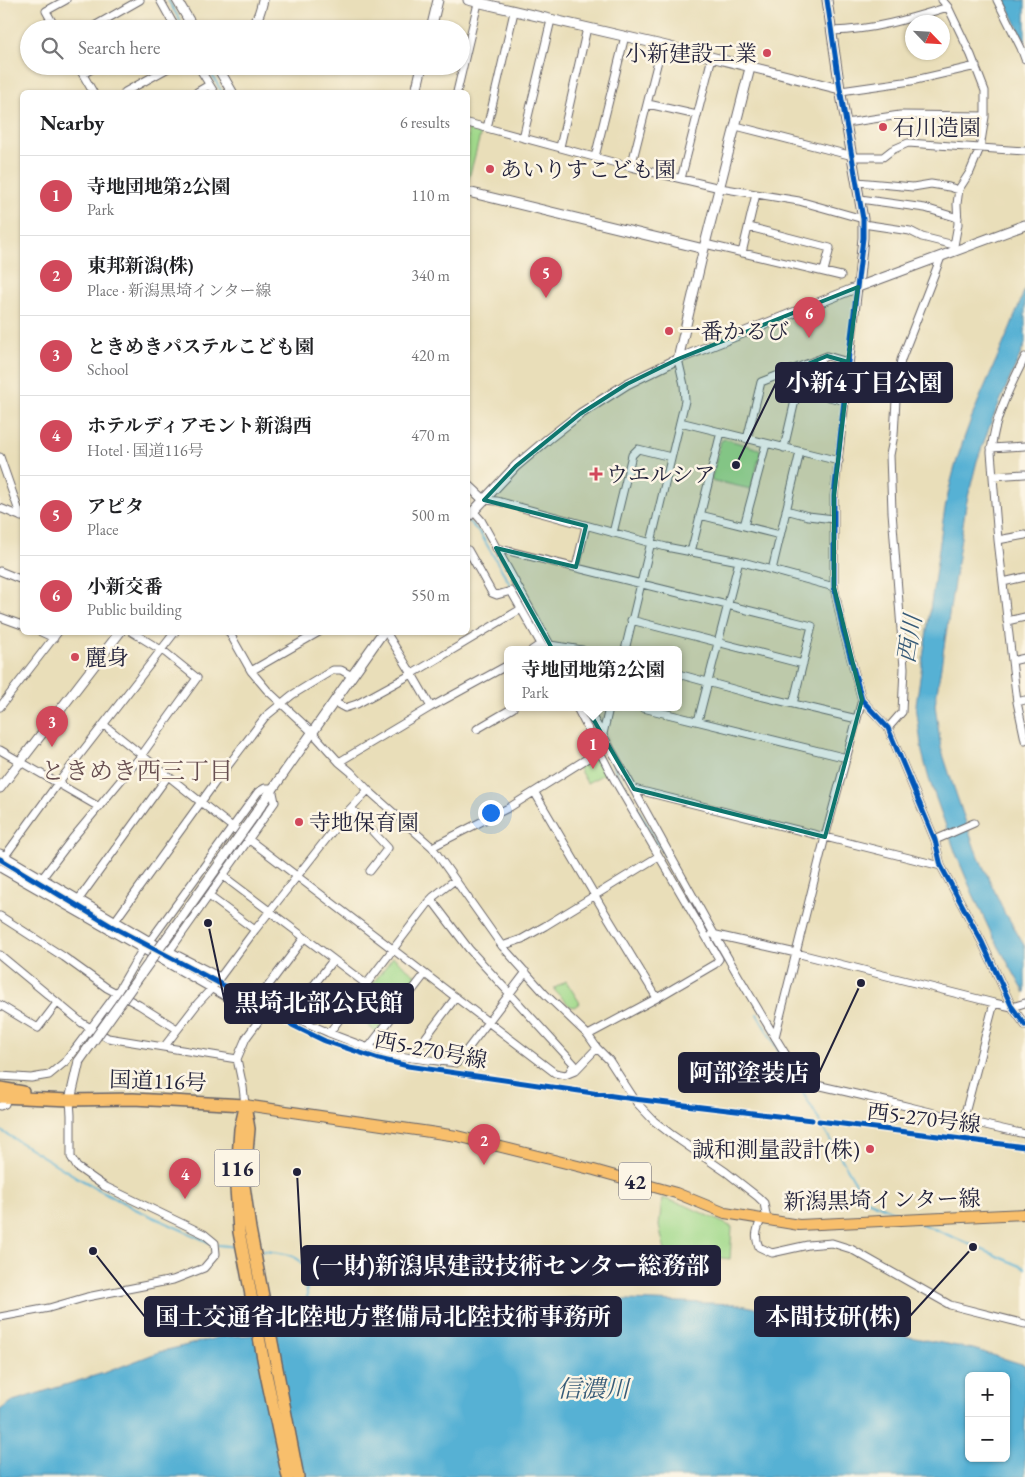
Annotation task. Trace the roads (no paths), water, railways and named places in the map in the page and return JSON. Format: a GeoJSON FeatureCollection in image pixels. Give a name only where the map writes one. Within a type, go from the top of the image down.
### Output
{"type":"FeatureCollection","features":[{"type":"Feature","properties":{"kind":"highway","name":"国道116号"},"geometry":{"type":"LineString","coordinates":[[2,1097],[70,1100],[133,1099],[245,1105]]}},
{"type":"Feature","properties":{"kind":"highway","name":"116"},"geometry":{"type":"LineString","coordinates":[[245,1105],[249,1129],[244,1186],[244,1230],[266,1374],[288,1477]]}},
{"type":"Feature","properties":{"kind":"highway","name":"116"},"geometry":{"type":"LineString","coordinates":[[244,1230],[298,1477]]}},
{"type":"Feature","properties":{"kind":"main road","name":"新潟黒埼インター線"},"geometry":{"type":"LineString","coordinates":[[245,1105],[457,1136],[676,1192],[725,1213],[799,1225],[1025,1214]]}},
{"type":"Feature","properties":{"kind":"street"},"geometry":{"type":"LineString","coordinates":[[51,20],[46,12],[66,0]]}},
{"type":"Feature","properties":{"kind":"street"},"geometry":{"type":"LineString","coordinates":[[105,20],[140,0]]}},
{"type":"Feature","properties":{"kind":"street"},"geometry":{"type":"LineString","coordinates":[[160,0],[172,20]]}},
{"type":"Feature","properties":{"kind":"street"},"geometry":{"type":"LineString","coordinates":[[177,0],[189,20]]}},
{"type":"Feature","properties":{"kind":"street"},"geometry":{"type":"LineString","coordinates":[[256,20],[263,0]]}},
{"type":"Feature","properties":{"kind":"street"},"geometry":{"type":"LineString","coordinates":[[433,20],[438,0]]}},
{"type":"Feature","properties":{"kind":"street"},"geometry":{"type":"LineString","coordinates":[[468,0],[625,36],[841,90],[911,81],[976,66]]}},
{"type":"Feature","properties":{"kind":"street"},"geometry":{"type":"LineString","coordinates":[[827,0],[863,222],[858,286],[834,496],[834,587],[843,630],[862,700],[888,728],[935,840],[941,866],[982,942],[1012,1007],[1025,1025]]}},
{"type":"Feature","properties":{"kind":"street"},"geometry":{"type":"LineString","coordinates":[[942,0],[948,7],[976,66],[985,91],[985,116],[980,148],[970,172],[959,190],[957,204],[958,224],[953,248]]}},
{"type":"Feature","properties":{"kind":"street"},"geometry":{"type":"LineString","coordinates":[[997,0],[1025,59]]}},
{"type":"Feature","properties":{"kind":"street"},"geometry":{"type":"LineString","coordinates":[[470,36],[478,2]]}},
{"type":"Feature","properties":{"kind":"street"},"geometry":{"type":"LineString","coordinates":[[832,31],[864,29],[904,21],[948,7]]}},
{"type":"Feature","properties":{"kind":"street"},"geometry":{"type":"LineString","coordinates":[[487,128],[514,12]]}},
{"type":"Feature","properties":{"kind":"street"},"geometry":{"type":"LineString","coordinates":[[523,138],[551,20]]}},
{"type":"Feature","properties":{"kind":"street"},"geometry":{"type":"LineString","coordinates":[[560,147],[587,28]]}},
{"type":"Feature","properties":{"kind":"street"},"geometry":{"type":"LineString","coordinates":[[595,157],[625,36]]}},
{"type":"Feature","properties":{"kind":"street"},"geometry":{"type":"LineString","coordinates":[[631,167],[662,45]]}},
{"type":"Feature","properties":{"kind":"street"},"geometry":{"type":"LineString","coordinates":[[681,179],[712,57]]}},
{"type":"Feature","properties":{"kind":"street"},"geometry":{"type":"LineString","coordinates":[[625,646],[686,393],[678,359],[750,68]]}},
{"type":"Feature","properties":{"kind":"street"},"geometry":{"type":"LineString","coordinates":[[84,75],[92,90]]}},
{"type":"Feature","properties":{"kind":"street"},"geometry":{"type":"LineString","coordinates":[[129,90],[156,75]]}},
{"type":"Feature","properties":{"kind":"street"},"geometry":{"type":"LineString","coordinates":[[203,75],[213,90]]}},
{"type":"Feature","properties":{"kind":"street"},"geometry":{"type":"LineString","coordinates":[[222,75],[231,90]]}},
{"type":"Feature","properties":{"kind":"street"},"geometry":{"type":"LineString","coordinates":[[416,90],[420,75]]}},
{"type":"Feature","properties":{"kind":"street"},"geometry":{"type":"LineString","coordinates":[[457,90],[461,75]]}},
{"type":"Feature","properties":{"kind":"street"},"geometry":{"type":"LineString","coordinates":[[200,90],[209,85]]}},
{"type":"Feature","properties":{"kind":"street"},"geometry":{"type":"LineString","coordinates":[[648,104],[697,115]]}},
{"type":"Feature","properties":{"kind":"street"},"geometry":{"type":"LineString","coordinates":[[846,123],[900,114],[985,116]]}},
{"type":"Feature","properties":{"kind":"street"},"geometry":{"type":"LineString","coordinates":[[470,124],[681,179],[799,202],[863,222],[910,231],[953,248]]}},
{"type":"Feature","properties":{"kind":"street"},"geometry":{"type":"LineString","coordinates":[[736,126],[853,157],[882,157],[908,143],[1025,151]]}},
{"type":"Feature","properties":{"kind":"street"},"geometry":{"type":"LineString","coordinates":[[857,182],[913,187],[930,184],[959,190]]}},
{"type":"Feature","properties":{"kind":"street"},"geometry":{"type":"LineString","coordinates":[[470,192],[705,247],[742,253],[841,276]]}},
{"type":"Feature","properties":{"kind":"street"},"geometry":{"type":"LineString","coordinates":[[742,253],[756,194]]}},
{"type":"Feature","properties":{"kind":"street"},"geometry":{"type":"LineString","coordinates":[[860,200],[925,208],[958,218]]}},
{"type":"Feature","properties":{"kind":"street"},"geometry":{"type":"LineString","coordinates":[[546,646],[481,520],[470,514],[516,466],[580,414],[627,384],[678,359],[858,286],[941,257],[953,248],[1025,225]]}},
{"type":"Feature","properties":{"kind":"street"},"geometry":{"type":"LineString","coordinates":[[749,227],[830,248],[824,271]]}},
{"type":"Feature","properties":{"kind":"street"},"geometry":{"type":"LineString","coordinates":[[888,728],[902,712],[904,668],[890,455],[894,435],[898,382],[901,360],[941,257]]}},
{"type":"Feature","properties":{"kind":"street"},"geometry":{"type":"LineString","coordinates":[[747,439],[761,382],[827,356],[848,362]]}},
{"type":"Feature","properties":{"kind":"street"},"geometry":{"type":"LineString","coordinates":[[1025,356],[995,425],[991,448],[998,540],[1012,661],[1017,702],[1025,740]]}},
{"type":"Feature","properties":{"kind":"street"},"geometry":{"type":"LineString","coordinates":[[784,448],[803,366]]}},
{"type":"Feature","properties":{"kind":"street"},"geometry":{"type":"LineString","coordinates":[[798,389],[844,401]]}},
{"type":"Feature","properties":{"kind":"street"},"geometry":{"type":"LineString","coordinates":[[680,422],[839,461]]}},
{"type":"Feature","properties":{"kind":"street"},"geometry":{"type":"LineString","coordinates":[[691,552],[721,432]]}},
{"type":"Feature","properties":{"kind":"street"},"geometry":{"type":"LineString","coordinates":[[744,526],[766,444]]}},
{"type":"Feature","properties":{"kind":"street"},"geometry":{"type":"LineString","coordinates":[[991,448],[1025,446]]}},
{"type":"Feature","properties":{"kind":"street"},"geometry":{"type":"LineString","coordinates":[[613,533],[632,455],[638,449],[671,457]]}},
{"type":"Feature","properties":{"kind":"street"},"geometry":{"type":"LineString","coordinates":[[772,570],[800,452]]}},
{"type":"Feature","properties":{"kind":"street"},"geometry":{"type":"LineString","coordinates":[[0,458],[20,512]]}},
{"type":"Feature","properties":{"kind":"street"},"geometry":{"type":"LineString","coordinates":[[993,476],[1025,474]]}},
{"type":"Feature","properties":{"kind":"street"},"geometry":{"type":"LineString","coordinates":[[470,487],[484,500],[497,501],[586,526],[691,552],[739,561],[834,587]]}},
{"type":"Feature","properties":{"kind":"street"},"geometry":{"type":"LineString","coordinates":[[0,508],[20,516]]}},
{"type":"Feature","properties":{"kind":"street"},"geometry":{"type":"LineString","coordinates":[[786,510],[808,516],[834,518]]}},
{"type":"Feature","properties":{"kind":"street"},"geometry":{"type":"LineString","coordinates":[[700,515],[780,535]]}},
{"type":"Feature","properties":{"kind":"street"},"geometry":{"type":"LineString","coordinates":[[576,567],[586,526]]}},
{"type":"Feature","properties":{"kind":"street"},"geometry":{"type":"LineString","coordinates":[[998,540],[1025,535]]}},
{"type":"Feature","properties":{"kind":"street"},"geometry":{"type":"LineString","coordinates":[[496,548],[812,626],[793,704]]}},
{"type":"Feature","properties":{"kind":"street"},"geometry":{"type":"LineString","coordinates":[[470,554],[492,593],[497,596],[512,592],[521,609],[546,646]]}},
{"type":"Feature","properties":{"kind":"street"},"geometry":{"type":"LineString","coordinates":[[698,721],[739,561]]}},
{"type":"Feature","properties":{"kind":"street"},"geometry":{"type":"LineString","coordinates":[[0,571],[20,579]]}},
{"type":"Feature","properties":{"kind":"street"},"geometry":{"type":"LineString","coordinates":[[1004,582],[1025,577]]}},
{"type":"Feature","properties":{"kind":"street"},"geometry":{"type":"LineString","coordinates":[[334,702],[346,708],[357,704],[412,674],[521,609]]}},
{"type":"Feature","properties":{"kind":"street"},"geometry":{"type":"LineString","coordinates":[[0,617],[20,624]]}},
{"type":"Feature","properties":{"kind":"street"},"geometry":{"type":"LineString","coordinates":[[1008,621],[1025,617]]}},
{"type":"Feature","properties":{"kind":"street"},"geometry":{"type":"LineString","coordinates":[[631,620],[803,664]]}},
{"type":"Feature","properties":{"kind":"street"},"geometry":{"type":"LineString","coordinates":[[1,705],[56,635]]}},
{"type":"Feature","properties":{"kind":"street"},"geometry":{"type":"LineString","coordinates":[[0,788],[118,635]]}},
{"type":"Feature","properties":{"kind":"street"},"geometry":{"type":"LineString","coordinates":[[43,878],[72,839],[141,756],[197,678],[162,650],[137,635]]}},
{"type":"Feature","properties":{"kind":"street"},"geometry":{"type":"LineString","coordinates":[[173,635],[3,855],[169,952],[220,977]]}},
{"type":"Feature","properties":{"kind":"street"},"geometry":{"type":"LineString","coordinates":[[231,635],[251,672],[267,690],[312,732],[368,790],[432,847],[502,946],[545,994],[588,1035],[596,1048],[609,1060],[637,1103],[654,1121],[686,1146],[726,1172],[764,1203],[764,1220],[755,1235],[759,1247],[772,1253],[808,1245],[832,1243],[851,1249],[950,1305],[1025,1324]]}},
{"type":"Feature","properties":{"kind":"street"},"geometry":{"type":"LineString","coordinates":[[251,672],[314,635]]}},
{"type":"Feature","properties":{"kind":"street"},"geometry":{"type":"LineString","coordinates":[[0,1317],[50,1308],[87,1297],[173,1280],[204,1268],[216,1254],[215,1243],[204,1234],[104,1186],[77,1167],[71,1157],[72,1116],[70,1100],[79,1061],[382,635]]}},
{"type":"Feature","properties":{"kind":"street"},"geometry":{"type":"LineString","coordinates":[[386,635],[431,707]]}},
{"type":"Feature","properties":{"kind":"street"},"geometry":{"type":"LineString","coordinates":[[1012,661],[1025,658]]}},
{"type":"Feature","properties":{"kind":"street"},"geometry":{"type":"LineString","coordinates":[[339,762],[431,707],[504,667]]}},
{"type":"Feature","properties":{"kind":"street"},"geometry":{"type":"LineString","coordinates":[[115,921],[265,717],[292,695],[333,670],[341,670],[352,676]]}},
{"type":"Feature","properties":{"kind":"street"},"geometry":{"type":"LineString","coordinates":[[682,675],[857,720]]}},
{"type":"Feature","properties":{"kind":"street"},"geometry":{"type":"LineString","coordinates":[[775,1037],[825,837],[862,700]]}},
{"type":"Feature","properties":{"kind":"street"},"geometry":{"type":"LineString","coordinates":[[1017,702],[1025,700]]}},
{"type":"Feature","properties":{"kind":"street"},"geometry":{"type":"LineString","coordinates":[[477,729],[508,711]]}},
{"type":"Feature","properties":{"kind":"street"},"geometry":{"type":"LineString","coordinates":[[579,711],[614,779],[659,856],[803,1082],[1025,1134]]}},
{"type":"Feature","properties":{"kind":"street"},"geometry":{"type":"LineString","coordinates":[[588,1035],[657,998],[715,964],[719,959],[710,935],[634,789],[589,711]]}},
{"type":"Feature","properties":{"kind":"street"},"geometry":{"type":"LineString","coordinates":[[602,734],[609,711]]}},
{"type":"Feature","properties":{"kind":"street"},"geometry":{"type":"LineString","coordinates":[[656,711],[847,758]]}},
{"type":"Feature","properties":{"kind":"street"},"geometry":{"type":"LineString","coordinates":[[104,725],[141,756],[555,1073],[565,1075],[575,1071],[596,1048]]}},
{"type":"Feature","properties":{"kind":"street"},"geometry":{"type":"LineString","coordinates":[[432,847],[535,793],[609,745]]}},
{"type":"Feature","properties":{"kind":"street"},"geometry":{"type":"LineString","coordinates":[[0,750],[99,806]]}},
{"type":"Feature","properties":{"kind":"street"},"geometry":{"type":"LineString","coordinates":[[78,899],[168,776]]}},
{"type":"Feature","properties":{"kind":"street"},"geometry":{"type":"LineString","coordinates":[[150,941],[258,792],[265,788],[272,788]]}},
{"type":"Feature","properties":{"kind":"street"},"geometry":{"type":"LineString","coordinates":[[169,952],[275,802],[272,788]]}},
{"type":"Feature","properties":{"kind":"street"},"geometry":{"type":"LineString","coordinates":[[634,789],[941,866]]}},
{"type":"Feature","properties":{"kind":"street"},"geometry":{"type":"LineString","coordinates":[[164,1047],[351,808],[368,790]]}},
{"type":"Feature","properties":{"kind":"street"},"geometry":{"type":"LineString","coordinates":[[535,793],[657,998]]}},
{"type":"Feature","properties":{"kind":"street"},"geometry":{"type":"LineString","coordinates":[[351,808],[388,848],[370,871]]}},
{"type":"Feature","properties":{"kind":"street"},"geometry":{"type":"LineString","coordinates":[[935,840],[974,823]]}},
{"type":"Feature","properties":{"kind":"street"},"geometry":{"type":"LineString","coordinates":[[502,946],[522,939],[545,926],[659,856]]}},
{"type":"Feature","properties":{"kind":"street"},"geometry":{"type":"LineString","coordinates":[[0,868],[258,1015],[260,1019],[246,1038],[237,1059],[245,1105]]}},
{"type":"Feature","properties":{"kind":"street"},"geometry":{"type":"LineString","coordinates":[[223,876],[366,984]]}},
{"type":"Feature","properties":{"kind":"street"},"geometry":{"type":"LineString","coordinates":[[328,1032],[431,899],[456,880]]}},
{"type":"Feature","properties":{"kind":"street"},"geometry":{"type":"LineString","coordinates":[[209,896],[255,930]]}},
{"type":"Feature","properties":{"kind":"street"},"geometry":{"type":"LineString","coordinates":[[431,899],[469,949],[574,1064],[568,1074]]}},
{"type":"Feature","properties":{"kind":"street"},"geometry":{"type":"LineString","coordinates":[[0,916],[116,993],[177,1029]]}},
{"type":"Feature","properties":{"kind":"street"},"geometry":{"type":"LineString","coordinates":[[710,935],[796,953],[1012,1007],[1025,1003]]}},
{"type":"Feature","properties":{"kind":"street"},"geometry":{"type":"LineString","coordinates":[[304,938],[259,998],[309,1025],[386,1053],[412,1058],[457,1063],[526,972]]}},
{"type":"Feature","properties":{"kind":"street"},"geometry":{"type":"LineString","coordinates":[[0,1076],[31,1078],[49,1075],[66,1061],[116,993],[142,950]]}},
{"type":"Feature","properties":{"kind":"street"},"geometry":{"type":"LineString","coordinates":[[0,955],[82,1023],[108,1038],[237,1059]]}},
{"type":"Feature","properties":{"kind":"street"},"geometry":{"type":"LineString","coordinates":[[291,1015],[333,960]]}},
{"type":"Feature","properties":{"kind":"street"},"geometry":{"type":"LineString","coordinates":[[369,1047],[425,974]]}},
{"type":"Feature","properties":{"kind":"street"},"geometry":{"type":"LineString","coordinates":[[412,1058],[416,1050],[456,998]]}},
{"type":"Feature","properties":{"kind":"street"},"geometry":{"type":"LineString","coordinates":[[0,1005],[38,1028],[57,1003]]}},
{"type":"Feature","properties":{"kind":"street"},"geometry":{"type":"LineString","coordinates":[[963,1121],[994,1003]]}},
{"type":"Feature","properties":{"kind":"water"},"geometry":{"type":"Polygon","coordinates":[[[1005,0],[1025,0],[1025,42],[1005,0]]]}},
{"type":"Feature","properties":{"kind":"water"},"geometry":{"type":"Polygon","coordinates":[[[1025,288],[1025,344],[992,420],[977,461],[966,505],[935,705],[941,748],[975,849],[1004,913],[1025,947],[1025,993],[991,933],[956,854],[929,779],[922,752],[916,705],[942,524],[954,471],[971,419],[1009,331],[1025,288]]]}},
{"type":"Feature","properties":{"kind":"water","name":"信濃川"},"geometry":{"type":"Polygon","coordinates":[[[573,1298],[735,1304],[973,1349],[1025,1365],[1025,1477],[0,1477],[0,1410],[13,1401],[107,1372],[159,1352],[220,1337],[251,1335],[280,1314],[573,1298]]]}},
{"type":"Feature","properties":{"kind":"waterway"},"geometry":{"type":"LineString","coordinates":[[168,0],[180,20]]}},
{"type":"Feature","properties":{"kind":"waterway"},"geometry":{"type":"LineString","coordinates":[[212,75],[221,90]]}},
{"type":"Feature","properties":{"kind":"waterway"},"geometry":{"type":"LineString","coordinates":[[470,523],[480,533],[513,589]]}},
{"type":"Feature","properties":{"kind":"waterway"},"geometry":{"type":"LineString","coordinates":[[522,604],[540,634]]}},
{"type":"Feature","properties":{"kind":"waterway"},"geometry":{"type":"LineString","coordinates":[[584,711],[606,749],[617,773],[703,921]]}},
{"type":"Feature","properties":{"kind":"waterway"},"geometry":{"type":"LineString","coordinates":[[757,1014],[865,1199],[902,1215]]}},
{"type":"Feature","properties":{"kind":"waterway"},"geometry":{"type":"LineString","coordinates":[[0,1130],[78,1178],[135,1209],[211,1243]]}},
{"type":"Feature","properties":{"kind":"waterway"},"geometry":{"type":"LineString","coordinates":[[920,1223],[1025,1268]]}},
{"type":"Feature","properties":{"kind":"waterway"},"geometry":{"type":"LineString","coordinates":[[218,1245],[238,1247]]}},
{"type":"Feature","properties":{"kind":"waterway"},"geometry":{"type":"LineString","coordinates":[[258,1250],[285,1254],[299,1260],[306,1277],[308,1313]]}},
{"type":"Feature","properties":{"kind":"place","name":"小新建設工業"},"geometry":{"type":"Point","coordinates":[767,53]}},
{"type":"Feature","properties":{"kind":"place","name":"石川造園"},"geometry":{"type":"Point","coordinates":[883,127]}},
{"type":"Feature","properties":{"kind":"place","name":"あいりすこども園"},"geometry":{"type":"Point","coordinates":[490,169]}},
{"type":"Feature","properties":{"kind":"place","name":"アピタ"},"geometry":{"type":"Point","coordinates":[546,298]}},
{"type":"Feature","properties":{"kind":"place","name":"一番かるび"},"geometry":{"type":"Point","coordinates":[669,331]}},
{"type":"Feature","properties":{"kind":"place","name":"小新交番"},"geometry":{"type":"Point","coordinates":[809,338]}},
{"type":"Feature","properties":{"kind":"place","name":"小新4丁目公園"},"geometry":{"type":"Point","coordinates":[736,465]}},
{"type":"Feature","properties":{"kind":"place","name":"ウエルシア"},"geometry":{"type":"Point","coordinates":[596,474]}},
{"type":"Feature","properties":{"kind":"place","name":"麗身"},"geometry":{"type":"Point","coordinates":[75,657]}},
{"type":"Feature","properties":{"kind":"place","name":"ときめきパステルこども園"},"geometry":{"type":"Point","coordinates":[52,747]}},
{"type":"Feature","properties":{"kind":"place","name":"寺地団地第2公園"},"geometry":{"type":"Point","coordinates":[593,769]}},
{"type":"Feature","properties":{"kind":"place","name":"寺地保育園"},"geometry":{"type":"Point","coordinates":[299,822]}},
{"type":"Feature","properties":{"kind":"place","name":"黒埼北部公民館"},"geometry":{"type":"Point","coordinates":[208,923]}},
{"type":"Feature","properties":{"kind":"place","name":"阿部塗装店"},"geometry":{"type":"Point","coordinates":[861,983]}},
{"type":"Feature","properties":{"kind":"place","name":"誠和測量設計(株)"},"geometry":{"type":"Point","coordinates":[870,1149]}},
{"type":"Feature","properties":{"kind":"place","name":"東邦新潟(株)"},"geometry":{"type":"Point","coordinates":[484,1165]}},
{"type":"Feature","properties":{"kind":"place","name":"(一財)新潟県建設技術センター総務部"},"geometry":{"type":"Point","coordinates":[297,1172]}},
{"type":"Feature","properties":{"kind":"place","name":"ホテルディアモント新潟西"},"geometry":{"type":"Point","coordinates":[185,1199]}},
{"type":"Feature","properties":{"kind":"place","name":"本間技研(株)"},"geometry":{"type":"Point","coordinates":[973,1247]}},
{"type":"Feature","properties":{"kind":"place","name":"国土交通省北陸地方整備局北陸技術事務所"},"geometry":{"type":"Point","coordinates":[93,1251]}},
{"type":"Feature","properties":{"kind":"district","name":"ときめき西三丁目"},"geometry":{"type":"Point","coordinates":[137,770]}},
{"type":"Feature","properties":{"kind":"water label","name":"西川"},"geometry":{"type":"Point","coordinates":[909,639]}}]}
